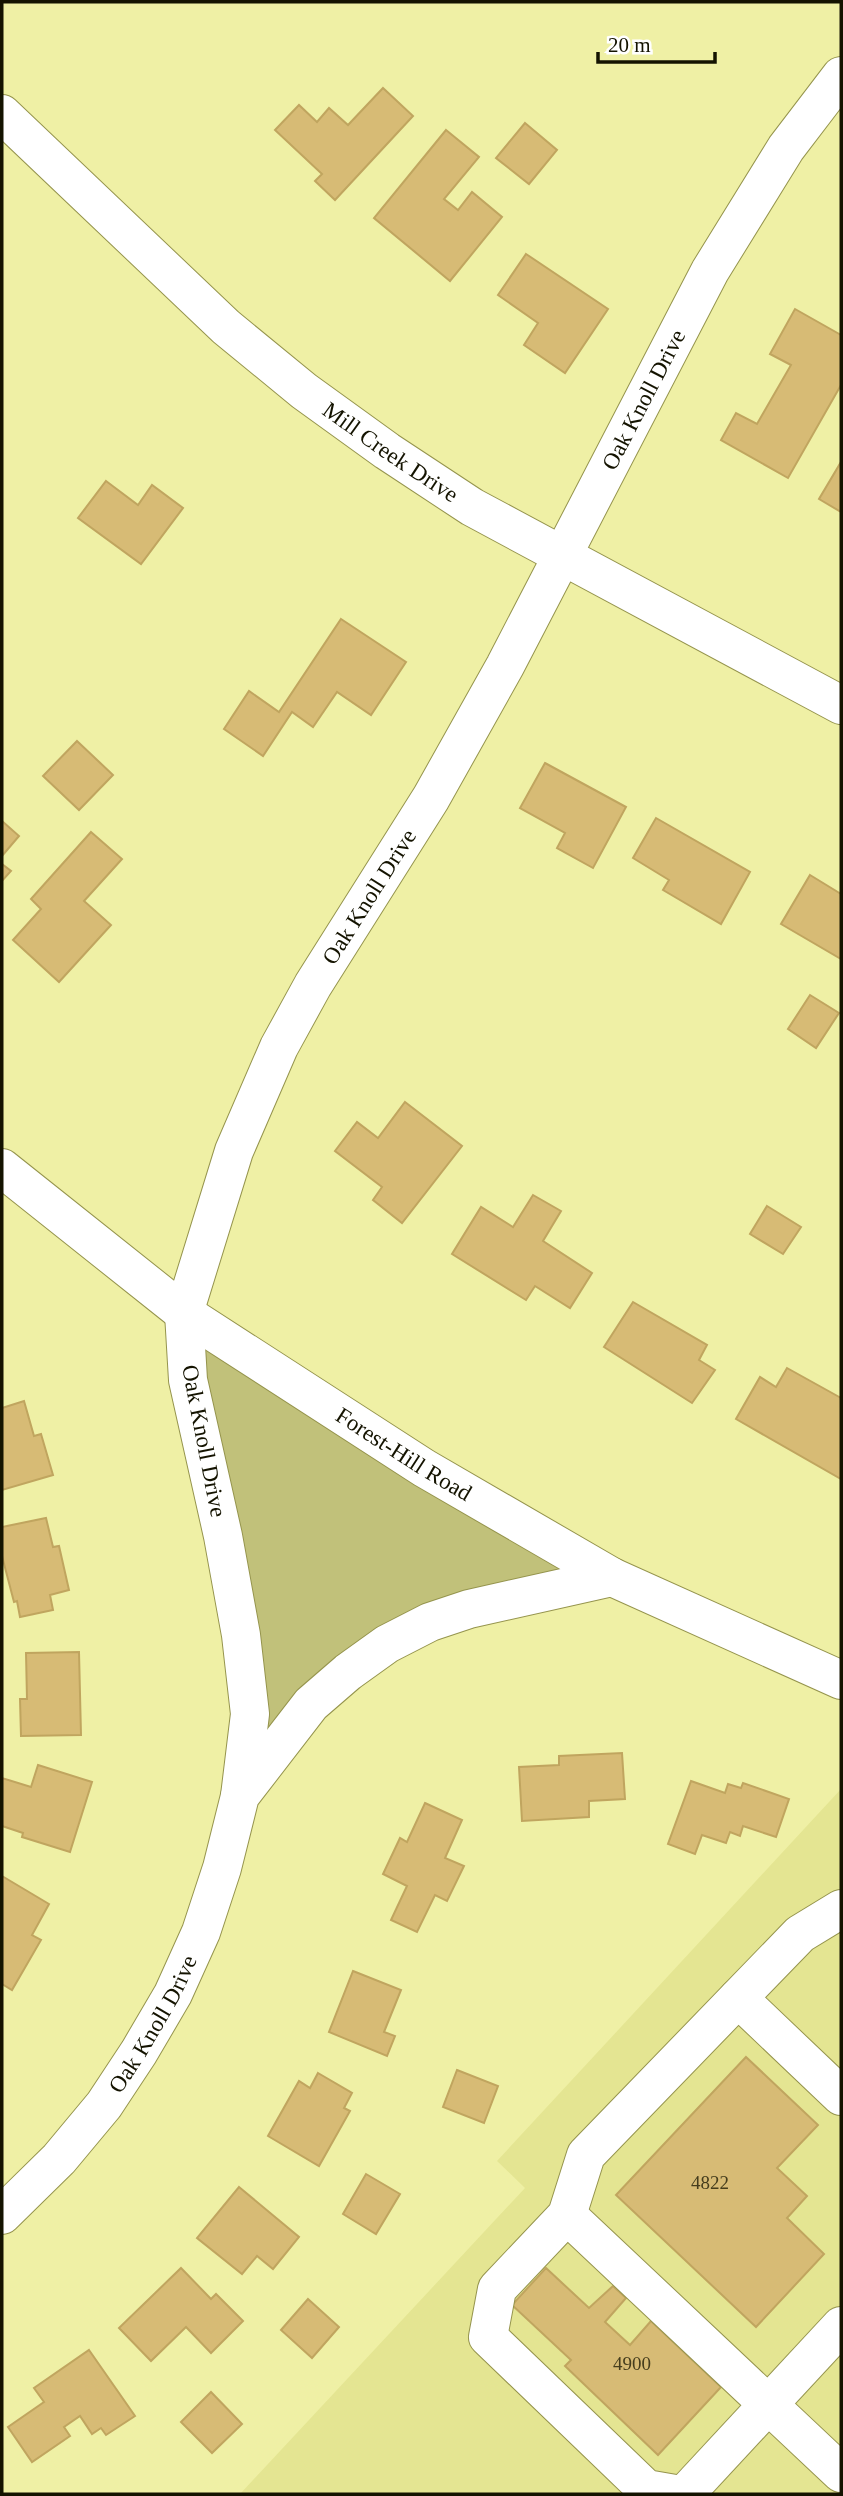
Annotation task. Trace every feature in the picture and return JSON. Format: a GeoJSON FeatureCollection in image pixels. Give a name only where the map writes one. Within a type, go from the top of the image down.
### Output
{"type":"FeatureCollection","features":[{"type":"Feature","properties":{"kind":"street","name":"Oak Knoll Drive"},"geometry":{"type":"LineString","coordinates":[[2,2215],[59,2159],[104,2105],[173,1994],[201,1932],[222,1868],[240,1796],[250,1714],[241,1635],[223,1536],[188,1380],[184,1313],[234,1151],[279,1047],[313,985],[431,798],[505,666],[710,271],[786,148],[841,76]]}},
{"type":"Feature","properties":{"kind":"street","name":"Mill Creek Drive"},"geometry":{"type":"LineString","coordinates":[[2,114],[226,327],[304,391],[387,451],[472,507],[841,705]]}},
{"type":"Feature","properties":{"kind":"street","name":"Forest-Hill Road"},"geometry":{"type":"LineString","coordinates":[[2,1168],[184,1313],[424,1468],[612,1577],[841,1680]]}},
{"type":"Feature","properties":{"kind":"street","name":"Oak Knoll Drive"},"geometry":{"type":"LineString","coordinates":[[240,1796],[311,1704],[348,1672],[387,1644],[430,1622],[469,1609],[612,1577]]}},
{"type":"Feature","properties":{"kind":"street"},"geometry":{"type":"LineString","coordinates":[[675,2494],[646,2489],[488,2337],[497,2289],[567,2215],[586,2155],[800,1934],[841,1909]]}},
{"type":"Feature","properties":{"kind":"street"},"geometry":{"type":"LineString","coordinates":[[738,1998],[841,2096]]}},
{"type":"Feature","properties":{"kind":"street"},"geometry":{"type":"LineString","coordinates":[[567,2215],[841,2473]]}},
{"type":"Feature","properties":{"kind":"street"},"geometry":{"type":"LineString","coordinates":[[685,2494],[841,2326]]}},
{"type":"Feature","properties":{"kind":"shaded area"},"geometry":{"type":"Polygon","coordinates":[[[184,1313],[612,1577],[388,1644],[240,1796],[250,1714],[184,1313]]]}},
{"type":"Feature","properties":{"kind":"shaded area"},"geometry":{"type":"Polygon","coordinates":[[[841,1789],[841,2494],[240,2494],[525,2188],[497,2161],[841,1789]]]}},
{"type":"Feature","properties":{"kind":"building"},"geometry":{"type":"Polygon","coordinates":[[[383,88],[413,116],[335,200],[315,181],[322,174],[275,130],[299,105],[317,122],[329,108],[348,125],[383,88]]]}},
{"type":"Feature","properties":{"kind":"building"},"geometry":{"type":"Polygon","coordinates":[[[525,123],[557,150],[529,184],[496,158],[525,123]]]}},
{"type":"Feature","properties":{"kind":"building"},"geometry":{"type":"Polygon","coordinates":[[[446,130],[479,157],[444,199],[458,210],[472,192],[502,217],[450,281],[374,218],[446,130]]]}},
{"type":"Feature","properties":{"kind":"building"},"geometry":{"type":"Polygon","coordinates":[[[526,254],[608,309],[565,373],[524,345],[538,323],[498,295],[526,254]]]}},
{"type":"Feature","properties":{"kind":"building"},"geometry":{"type":"Polygon","coordinates":[[[795,309],[841,335],[841,385],[788,478],[721,440],[736,413],[757,424],[791,365],[770,354],[795,309]]]}},
{"type":"Feature","properties":{"kind":"building"},"geometry":{"type":"Polygon","coordinates":[[[841,462],[841,512],[819,499],[841,462]]]}},
{"type":"Feature","properties":{"kind":"building"},"geometry":{"type":"Polygon","coordinates":[[[106,481],[138,505],[152,485],[183,508],[141,564],[78,518],[106,481]]]}},
{"type":"Feature","properties":{"kind":"building"},"geometry":{"type":"Polygon","coordinates":[[[341,619],[406,662],[371,715],[337,692],[313,727],[292,712],[263,756],[224,729],[249,691],[279,712],[341,619]]]}},
{"type":"Feature","properties":{"kind":"building"},"geometry":{"type":"Polygon","coordinates":[[[77,741],[113,775],[79,810],[43,776],[77,741]]]}},
{"type":"Feature","properties":{"kind":"building"},"geometry":{"type":"Polygon","coordinates":[[[545,763],[626,807],[593,868],[557,848],[565,833],[520,808],[545,763]]]}},
{"type":"Feature","properties":{"kind":"building"},"geometry":{"type":"Polygon","coordinates":[[[656,818],[750,872],[721,924],[663,890],[669,880],[633,858],[656,818]]]}},
{"type":"Feature","properties":{"kind":"building"},"geometry":{"type":"Polygon","coordinates":[[[2,821],[19,836],[2,856],[2,821]]]}},
{"type":"Feature","properties":{"kind":"building"},"geometry":{"type":"Polygon","coordinates":[[[91,832],[122,859],[84,901],[111,925],[59,982],[13,940],[41,909],[31,899],[91,832]]]}},
{"type":"Feature","properties":{"kind":"building"},"geometry":{"type":"Polygon","coordinates":[[[2,864],[11,871],[2,881],[2,864]]]}},
{"type":"Feature","properties":{"kind":"building"},"geometry":{"type":"Polygon","coordinates":[[[810,875],[841,894],[841,959],[781,924],[810,875]]]}},
{"type":"Feature","properties":{"kind":"building"},"geometry":{"type":"Polygon","coordinates":[[[810,995],[839,1013],[816,1048],[788,1029],[810,995]]]}},
{"type":"Feature","properties":{"kind":"building"},"geometry":{"type":"Polygon","coordinates":[[[405,1102],[462,1146],[402,1223],[373,1200],[382,1187],[335,1151],[357,1122],[378,1138],[405,1102]]]}},
{"type":"Feature","properties":{"kind":"building"},"geometry":{"type":"Polygon","coordinates":[[[533,1195],[561,1211],[543,1241],[592,1273],[570,1308],[535,1286],[526,1300],[452,1254],[481,1207],[513,1227],[533,1195]]]}},
{"type":"Feature","properties":{"kind":"building"},"geometry":{"type":"Polygon","coordinates":[[[767,1206],[801,1227],[783,1254],[750,1234],[767,1206]]]}},
{"type":"Feature","properties":{"kind":"building"},"geometry":{"type":"Polygon","coordinates":[[[633,1302],[707,1345],[699,1360],[715,1370],[692,1403],[604,1347],[633,1302]]]}},
{"type":"Feature","properties":{"kind":"building"},"geometry":{"type":"Polygon","coordinates":[[[787,1368],[841,1398],[841,1479],[736,1419],[760,1377],[776,1387],[787,1368]]]}},
{"type":"Feature","properties":{"kind":"building"},"geometry":{"type":"Polygon","coordinates":[[[24,1401],[34,1436],[41,1434],[53,1475],[2,1490],[2,1408],[24,1401]]]}},
{"type":"Feature","properties":{"kind":"building"},"geometry":{"type":"Polygon","coordinates":[[[46,1518],[53,1547],[59,1546],[69,1590],[50,1595],[53,1610],[20,1617],[2,1556],[2,1527],[46,1518]]]}},
{"type":"Feature","properties":{"kind":"building"},"geometry":{"type":"Polygon","coordinates":[[[79,1652],[81,1735],[21,1736],[20,1699],[27,1699],[26,1653],[79,1652]]]}},
{"type":"Feature","properties":{"kind":"building"},"geometry":{"type":"Polygon","coordinates":[[[622,1753],[625,1799],[589,1801],[589,1817],[522,1821],[519,1767],[559,1765],[559,1756],[622,1753]]]}},
{"type":"Feature","properties":{"kind":"building"},"geometry":{"type":"Polygon","coordinates":[[[38,1765],[92,1782],[70,1852],[22,1837],[23,1833],[2,1826],[2,1778],[31,1787],[38,1765]]]}},
{"type":"Feature","properties":{"kind":"building"},"geometry":{"type":"Polygon","coordinates":[[[691,1781],[725,1793],[728,1784],[741,1788],[743,1783],[789,1799],[776,1837],[743,1826],[740,1836],[730,1832],[726,1843],[702,1835],[695,1854],[668,1844],[691,1781]]]}},
{"type":"Feature","properties":{"kind":"building"},"geometry":{"type":"Polygon","coordinates":[[[425,1803],[462,1820],[445,1858],[464,1866],[447,1901],[435,1895],[417,1932],[391,1920],[407,1886],[383,1874],[400,1838],[407,1842],[425,1803]]]}},
{"type":"Feature","properties":{"kind":"building"},"geometry":{"type":"Polygon","coordinates":[[[2,1876],[49,1904],[32,1935],[41,1940],[12,1990],[2,1984],[2,1876]]]}},
{"type":"Feature","properties":{"kind":"building"},"geometry":{"type":"Polygon","coordinates":[[[353,1971],[401,1990],[384,2032],[395,2036],[387,2056],[329,2032],[353,1971]]]}},
{"type":"Feature","properties":{"kind":"building"},"geometry":{"type":"Polygon","coordinates":[[[746,2057],[818,2125],[777,2168],[807,2196],[787,2218],[824,2254],[756,2327],[616,2195],[746,2057]]]}},
{"type":"Feature","properties":{"kind":"building"},"geometry":{"type":"Polygon","coordinates":[[[457,2070],[498,2086],[484,2123],[443,2107],[457,2070]]]}},
{"type":"Feature","properties":{"kind":"building"},"geometry":{"type":"Polygon","coordinates":[[[318,2073],[352,2093],[344,2108],[350,2111],[319,2166],[268,2136],[299,2081],[310,2088],[318,2073]]]}},
{"type":"Feature","properties":{"kind":"building"},"geometry":{"type":"Polygon","coordinates":[[[366,2174],[400,2194],[376,2234],[343,2214],[366,2174]]]}},
{"type":"Feature","properties":{"kind":"building"},"geometry":{"type":"Polygon","coordinates":[[[239,2187],[299,2237],[273,2269],[257,2256],[242,2274],[197,2238],[239,2187]]]}},
{"type":"Feature","properties":{"kind":"building"},"geometry":{"type":"Polygon","coordinates":[[[181,2268],[211,2299],[216,2294],[243,2321],[211,2353],[186,2327],[151,2361],[119,2328],[181,2268]]]}},
{"type":"Feature","properties":{"kind":"building"},"geometry":{"type":"Polygon","coordinates":[[[546,2268],[589,2308],[613,2286],[626,2298],[605,2322],[630,2345],[651,2321],[721,2387],[658,2455],[565,2366],[571,2360],[512,2305],[546,2268]]]}},
{"type":"Feature","properties":{"kind":"building"},"geometry":{"type":"Polygon","coordinates":[[[308,2299],[339,2327],[312,2358],[281,2330],[308,2299]]]}},
{"type":"Feature","properties":{"kind":"building"},"geometry":{"type":"Polygon","coordinates":[[[89,2350],[135,2416],[106,2435],[101,2428],[92,2434],[80,2416],[64,2427],[70,2436],[32,2462],[8,2427],[44,2402],[34,2388],[89,2350]]]}},
{"type":"Feature","properties":{"kind":"building"},"geometry":{"type":"Polygon","coordinates":[[[211,2392],[242,2424],[212,2453],[181,2422],[211,2392]]]}}]}
